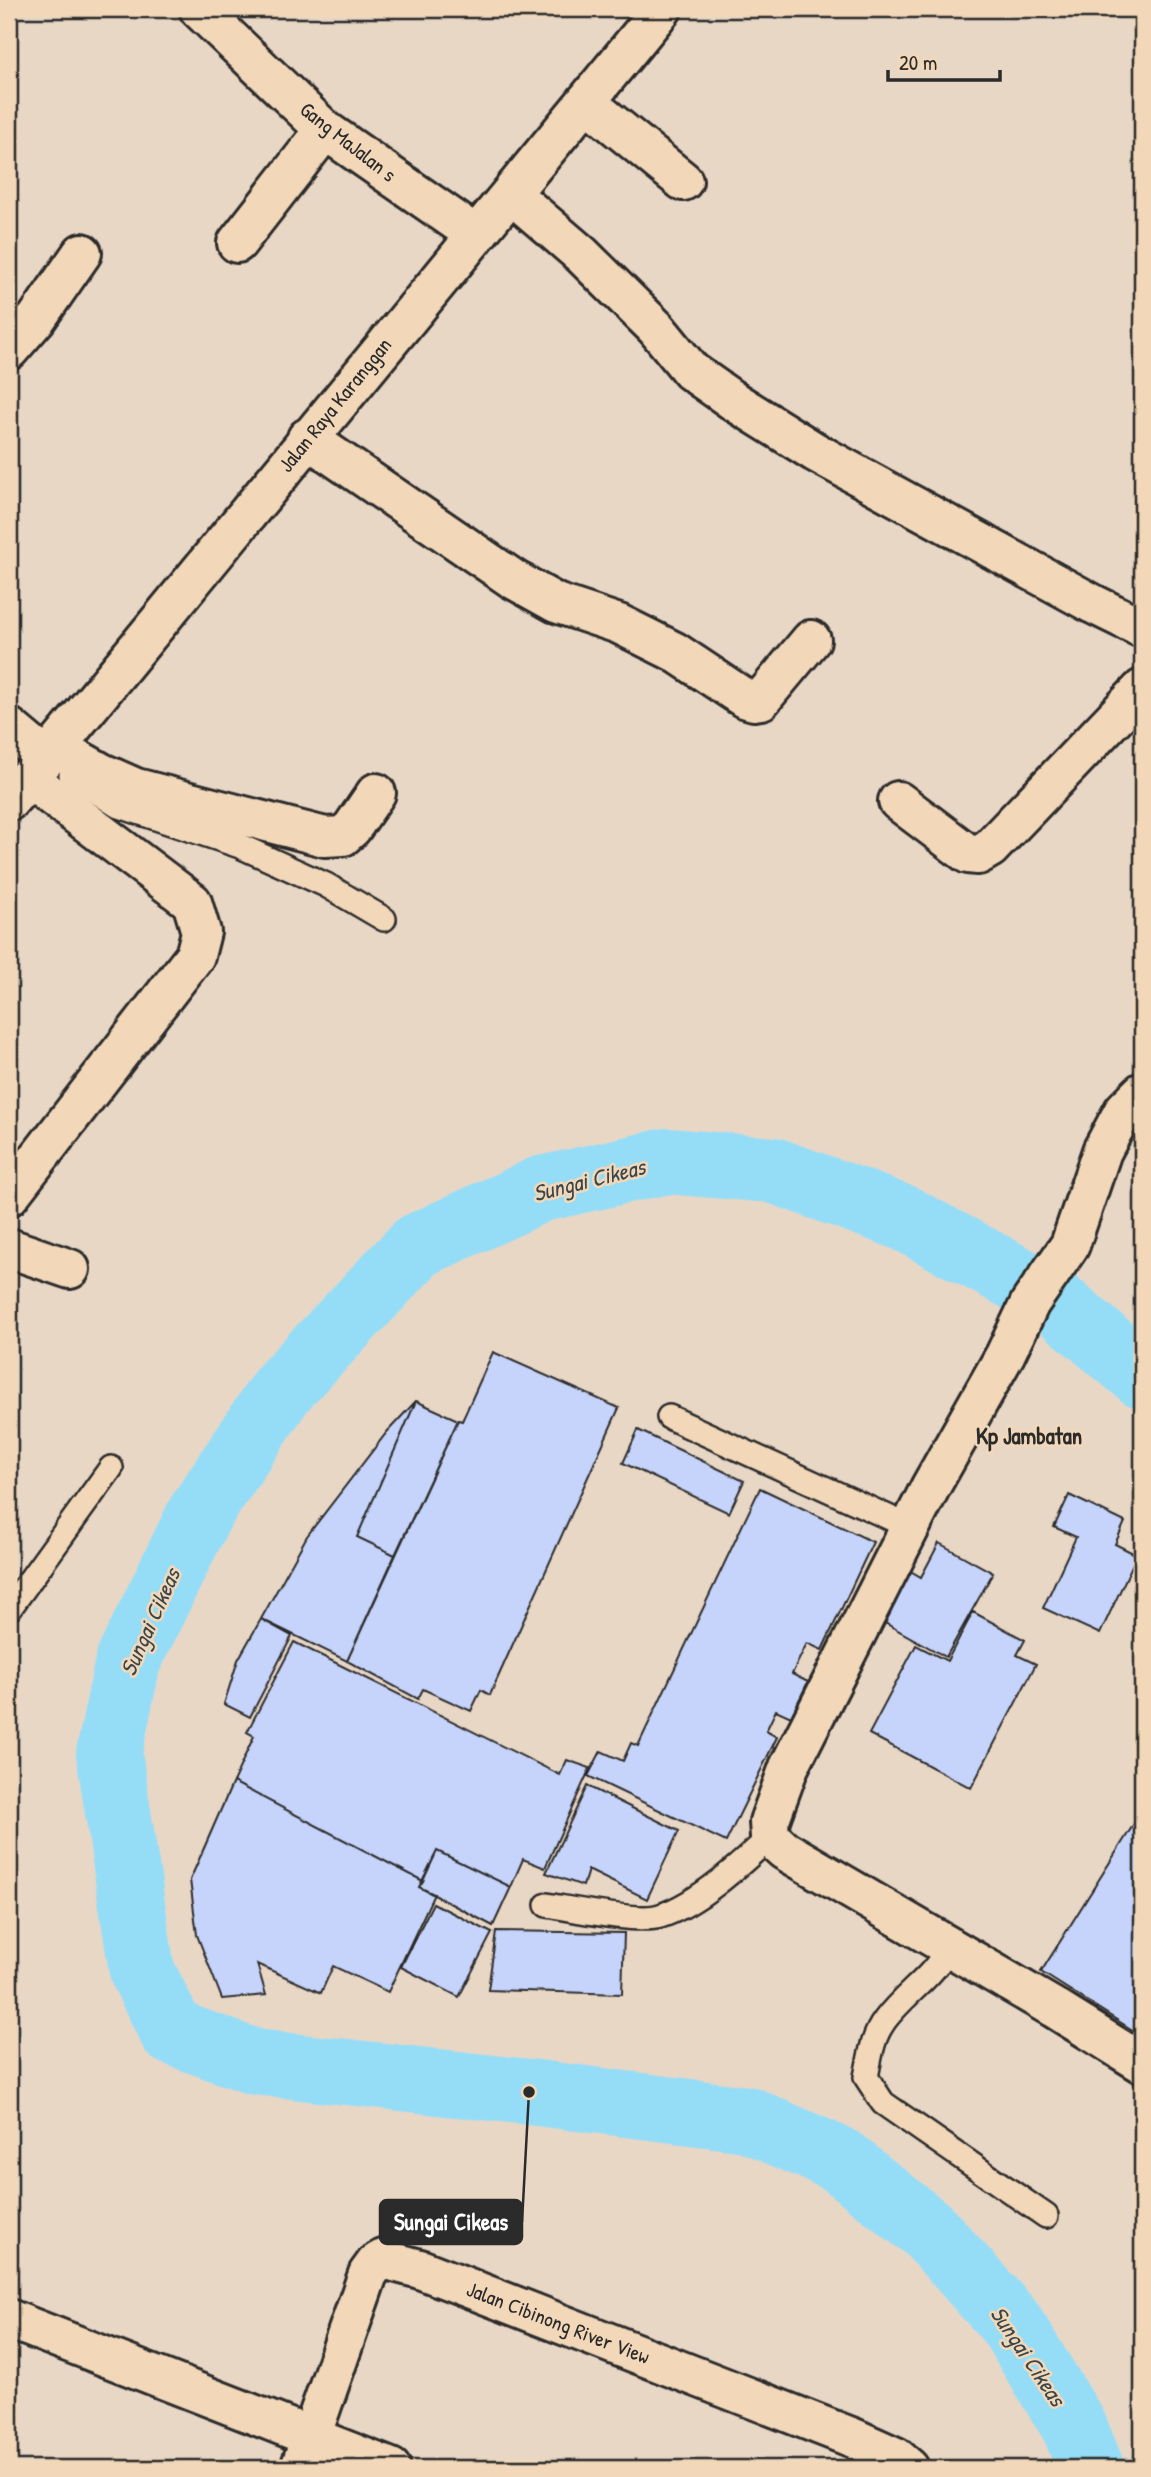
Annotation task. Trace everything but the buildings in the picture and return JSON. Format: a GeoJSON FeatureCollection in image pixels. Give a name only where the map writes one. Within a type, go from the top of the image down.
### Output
{"type":"FeatureCollection","features":[{"type":"Feature","properties":{"kind":"street","name":"Gang MaJalan s"},"geometry":{"type":"LineString","coordinates":[[199,9],[325,130],[476,234]]}},
{"type":"Feature","properties":{"kind":"street","name":"Jalan Raya Karanggan"},"geometry":{"type":"LineString","coordinates":[[35,771],[662,9]]}},
{"type":"Feature","properties":{"kind":"street"},"geometry":{"type":"LineString","coordinates":[[586,102],[683,181]]}},
{"type":"Feature","properties":{"kind":"street"},"geometry":{"type":"LineString","coordinates":[[237,243],[325,130]]}},
{"type":"Feature","properties":{"kind":"street"},"geometry":{"type":"LineString","coordinates":[[512,194],[582,255],[656,328],[691,371],[735,402],[815,452],[1142,628]]}},
{"type":"Feature","properties":{"kind":"street"},"geometry":{"type":"LineString","coordinates":[[9,350],[37,318],[82,253]]}},
{"type":"Feature","properties":{"kind":"street"},"geometry":{"type":"LineString","coordinates":[[307,439],[513,579],[556,603],[619,624],[675,652],[744,698],[761,700],[811,640]]}},
{"type":"Feature","properties":{"kind":"street"},"geometry":{"type":"LineString","coordinates":[[898,802],[968,854],[978,855],[990,848],[1142,689]]}},
{"type":"Feature","properties":{"kind":"street"},"geometry":{"type":"LineString","coordinates":[[9,727],[35,771],[192,902],[201,932],[195,956],[9,1196]]}},
{"type":"Feature","properties":{"kind":"street"},"geometry":{"type":"LineString","coordinates":[[35,771],[100,772],[136,788],[325,837],[343,836],[352,828],[376,793]]}},
{"type":"Feature","properties":{"kind":"street"},"geometry":{"type":"LineString","coordinates":[[1142,1092],[1124,1111],[1102,1152],[1070,1245],[1030,1303],[1005,1355],[980,1397],[789,1767],[769,1822],[770,1837],[784,1850],[1054,2008],[1142,2063]]}},
{"type":"Feature","properties":{"kind":"street"},"geometry":{"type":"LineString","coordinates":[[9,1248],[70,1269]]}},
{"type":"Feature","properties":{"kind":"street","name":"Jalan Cibinong River View"},"geometry":{"type":"LineString","coordinates":[[306,2452],[368,2274],[376,2263],[383,2259],[420,2269],[856,2439],[896,2457],[909,2468]]}},
{"type":"Feature","properties":{"kind":"street"},"geometry":{"type":"LineString","coordinates":[[9,2319],[306,2452],[391,2468]]}},
{"type":"Feature","properties":{"kind":"lane"},"geometry":{"type":"LineString","coordinates":[[35,771],[117,805],[240,846],[326,885],[384,919]]}},
{"type":"Feature","properties":{"kind":"lane"},"geometry":{"type":"LineString","coordinates":[[669,1417],[912,1528]]}},
{"type":"Feature","properties":{"kind":"lane"},"geometry":{"type":"LineString","coordinates":[[9,1609],[111,1468]]}},
{"type":"Feature","properties":{"kind":"lane"},"geometry":{"type":"LineString","coordinates":[[547,1905],[618,1916],[658,1917],[702,1893],[770,1837]]}},
{"type":"Feature","properties":{"kind":"lane"},"geometry":{"type":"LineString","coordinates":[[948,1946],[940,1963],[884,2021],[872,2046],[866,2077],[883,2103],[1046,2216]]}},
{"type":"Feature","properties":{"kind":"waterway","name":"Sungai Cikeas"},"geometry":{"type":"LineString","coordinates":[[1091,2468],[1074,2426],[1010,2322],[928,2230],[840,2160],[747,2119],[255,2062],[172,2032],[142,1971],[109,1753],[128,1661],[200,1513],[282,1389],[417,1246],[541,1189],[667,1161],[773,1170],[904,1218],[1046,1294],[1142,1375]]}},
{"type":"Feature","properties":{"kind":"place","name":"Sungai Cikeas"},"geometry":{"type":"Point","coordinates":[529,2092]}},
{"type":"Feature","properties":{"kind":"district","name":"Kp Jambatan"},"geometry":{"type":"Point","coordinates":[1029,1436]}}]}
